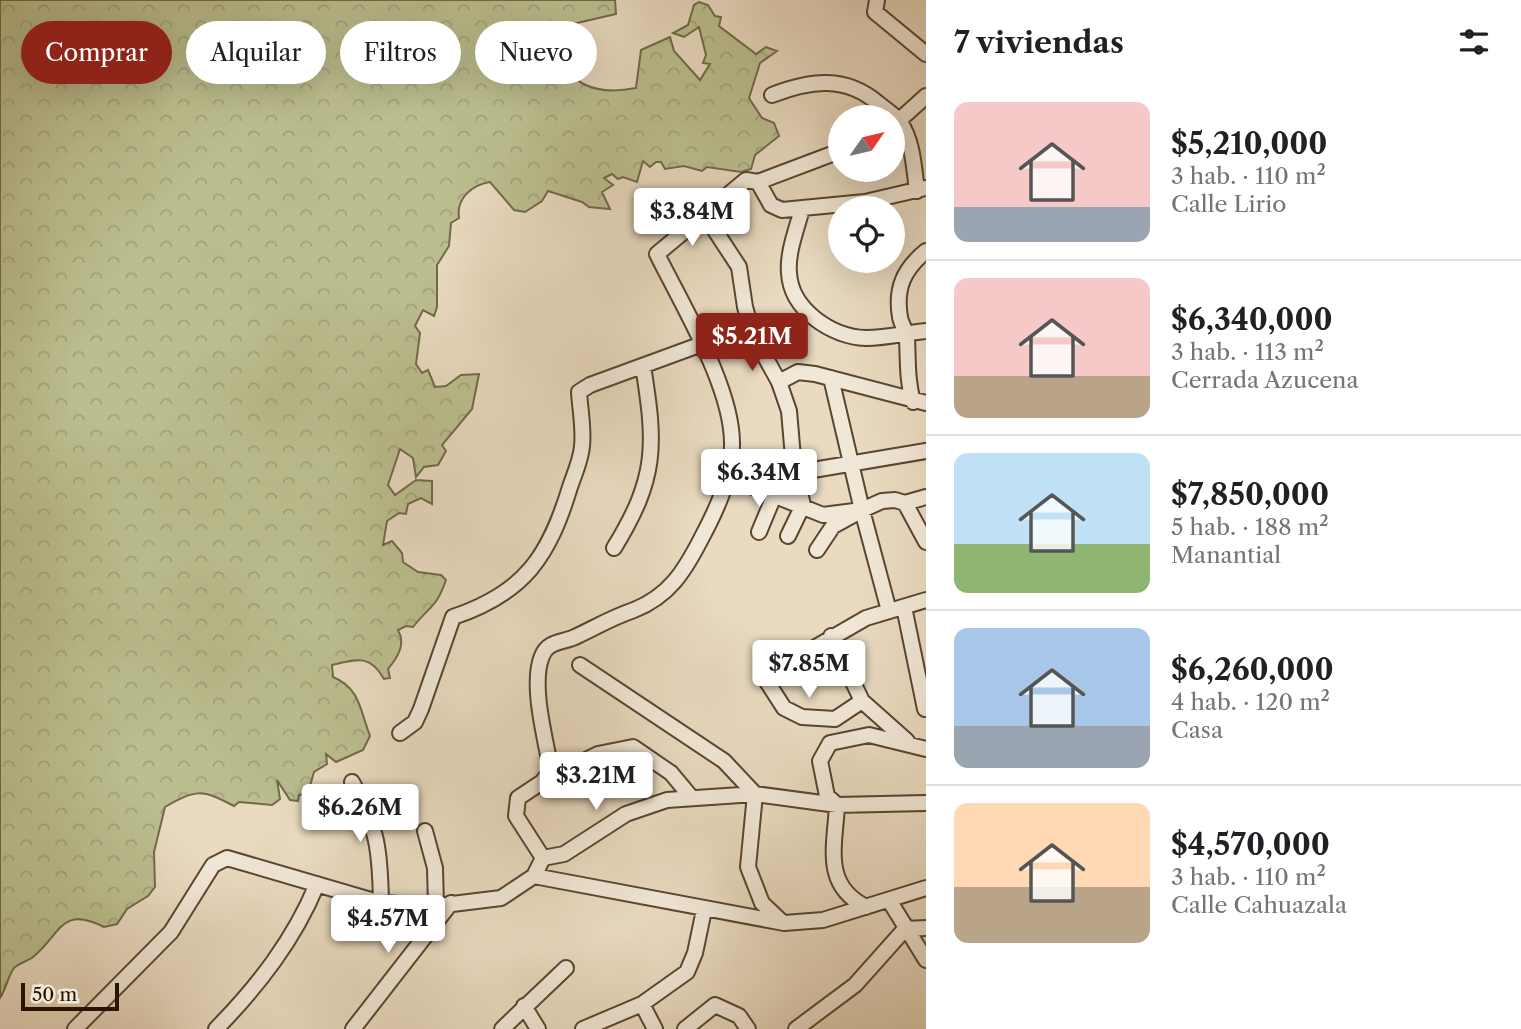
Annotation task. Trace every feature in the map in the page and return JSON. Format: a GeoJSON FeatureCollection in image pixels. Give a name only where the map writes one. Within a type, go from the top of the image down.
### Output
{"type":"FeatureCollection","features":[{"type":"Feature","properties":{"kind":"street"},"geometry":{"type":"LineString","coordinates":[[877,0],[875,12],[884,23],[926,54]]}},
{"type":"Feature","properties":{"kind":"street"},"geometry":{"type":"LineString","coordinates":[[772,95],[800,85],[844,84],[854,86],[879,105]]}},
{"type":"Feature","properties":{"kind":"street"},"geometry":{"type":"LineString","coordinates":[[905,115],[926,96]]}},
{"type":"Feature","properties":{"kind":"street"},"geometry":{"type":"LineString","coordinates":[[758,182],[771,205],[782,210],[866,202],[921,189],[912,153],[905,140]]}},
{"type":"Feature","properties":{"kind":"street"},"geometry":{"type":"LineString","coordinates":[[551,771],[537,676],[542,653],[554,642],[574,638],[602,621],[653,602],[670,589],[685,570],[704,534],[728,477],[732,445],[729,415],[702,344],[657,254],[746,180],[758,182],[828,156]]}},
{"type":"Feature","properties":{"kind":"street"},"geometry":{"type":"LineString","coordinates":[[802,209],[789,274],[799,302],[814,319],[850,336],[867,338],[926,331]]}},
{"type":"Feature","properties":{"kind":"street"},"geometry":{"type":"LineString","coordinates":[[705,215],[739,267],[753,335],[779,382],[789,411],[794,469],[803,505],[788,536]]}},
{"type":"Feature","properties":{"kind":"street"},"geometry":{"type":"LineString","coordinates":[[920,403],[908,380],[906,333],[901,321],[898,294],[903,275],[926,251]]}},
{"type":"Feature","properties":{"kind":"street"},"geometry":{"type":"LineString","coordinates":[[400,733],[415,722],[421,709],[453,617],[470,611],[525,578],[542,556],[558,527],[582,447],[579,392],[590,385],[702,344]]}},
{"type":"Feature","properties":{"kind":"street"},"geometry":{"type":"LineString","coordinates":[[614,548],[631,520],[648,476],[652,425],[643,366]]}},
{"type":"Feature","properties":{"kind":"street"},"geometry":{"type":"LineString","coordinates":[[779,382],[798,372],[831,378],[920,403]]}},
{"type":"Feature","properties":{"kind":"street"},"geometry":{"type":"LineString","coordinates":[[831,378],[850,464],[889,611]]}},
{"type":"Feature","properties":{"kind":"street"},"geometry":{"type":"LineString","coordinates":[[794,469],[813,470],[926,451]]}},
{"type":"Feature","properties":{"kind":"street"},"geometry":{"type":"LineString","coordinates":[[728,477],[823,515],[862,510]]}},
{"type":"Feature","properties":{"kind":"street"},"geometry":{"type":"LineString","coordinates":[[759,532],[774,496]]}},
{"type":"Feature","properties":{"kind":"street"},"geometry":{"type":"LineString","coordinates":[[817,550],[834,526],[862,510],[882,501],[895,500],[905,503],[926,497]]}},
{"type":"Feature","properties":{"kind":"street"},"geometry":{"type":"LineString","coordinates":[[905,503],[926,542]]}},
{"type":"Feature","properties":{"kind":"street"},"geometry":{"type":"LineString","coordinates":[[862,701],[835,719],[802,717],[784,708],[764,677],[866,618],[926,600]]}},
{"type":"Feature","properties":{"kind":"street"},"geometry":{"type":"LineString","coordinates":[[904,607],[925,709]]}},
{"type":"Feature","properties":{"kind":"street"},"geometry":{"type":"LineString","coordinates":[[831,636],[862,701],[891,730],[920,748]]}},
{"type":"Feature","properties":{"kind":"street"},"geometry":{"type":"LineString","coordinates":[[580,665],[724,761],[755,794],[748,867],[762,904],[784,923]]}},
{"type":"Feature","properties":{"kind":"street"},"geometry":{"type":"LineString","coordinates":[[837,805],[827,796],[820,761],[830,743],[869,735],[920,748]]}},
{"type":"Feature","properties":{"kind":"street"},"geometry":{"type":"LineString","coordinates":[[543,858],[516,816],[518,799],[542,782],[551,771],[568,769],[598,754],[633,747],[671,773],[691,797]]}},
{"type":"Feature","properties":{"kind":"street"},"geometry":{"type":"LineString","coordinates":[[352,782],[371,817],[380,851],[381,903]]}},
{"type":"Feature","properties":{"kind":"street"},"geometry":{"type":"LineString","coordinates":[[543,858],[564,853],[625,814],[645,806],[691,797],[755,794],[837,805],[926,803]]}},
{"type":"Feature","properties":{"kind":"street"},"geometry":{"type":"LineString","coordinates":[[837,805],[833,871],[849,898],[866,906]]}},
{"type":"Feature","properties":{"kind":"street"},"geometry":{"type":"LineString","coordinates":[[425,831],[435,868],[436,906]]}},
{"type":"Feature","properties":{"kind":"street"},"geometry":{"type":"LineString","coordinates":[[75,1029],[171,932],[213,865],[228,858],[381,903],[436,906],[501,898],[534,876],[543,858]]}},
{"type":"Feature","properties":{"kind":"street"},"geometry":{"type":"LineString","coordinates":[[534,876],[784,923],[823,919],[926,888]]}},
{"type":"Feature","properties":{"kind":"street"},"geometry":{"type":"LineString","coordinates":[[216,1029],[248,996],[289,941],[317,884]]}},
{"type":"Feature","properties":{"kind":"street"},"geometry":{"type":"LineString","coordinates":[[889,900],[926,960]]}},
{"type":"Feature","properties":{"kind":"street"},"geometry":{"type":"LineString","coordinates":[[353,1029],[451,903]]}},
{"type":"Feature","properties":{"kind":"street"},"geometry":{"type":"LineString","coordinates":[[591,1027],[642,1004],[687,972],[695,953],[704,909]]}},
{"type":"Feature","properties":{"kind":"street"},"geometry":{"type":"LineString","coordinates":[[796,1029],[855,985],[905,929],[926,928]]}},
{"type":"Feature","properties":{"kind":"street"},"geometry":{"type":"LineString","coordinates":[[502,1029],[523,1006],[566,968]]}},
{"type":"Feature","properties":{"kind":"street"},"geometry":{"type":"LineString","coordinates":[[642,1004],[655,1029]]}},
{"type":"Feature","properties":{"kind":"street"},"geometry":{"type":"LineString","coordinates":[[685,1029],[715,1005],[739,1016],[748,1029]]}},
{"type":"Feature","properties":{"kind":"street"},"geometry":{"type":"LineString","coordinates":[[523,1006],[537,1029]]}},
{"type":"Feature","properties":{"kind":"green space"},"geometry":{"type":"Polygon","coordinates":[[[0,0],[615,0],[616,14],[586,21],[475,21],[475,84],[584,84],[608,90],[636,88],[641,50],[670,37],[674,51],[700,80],[710,64],[703,63],[706,55],[699,27],[684,37],[673,33],[688,25],[694,5],[699,2],[708,5],[715,16],[721,17],[719,26],[756,54],[766,47],[777,51],[760,63],[749,98],[762,118],[774,123],[779,136],[755,155],[751,169],[741,172],[707,167],[702,171],[684,166],[665,169],[661,162],[650,167],[643,161],[637,182],[623,177],[618,179],[612,174],[604,178],[613,185],[602,192],[610,209],[589,207],[582,202],[548,191],[542,201],[525,212],[514,210],[490,182],[471,189],[460,204],[459,218],[451,223],[449,246],[437,265],[437,307],[434,316],[423,310],[415,326],[420,333],[416,364],[422,373],[428,370],[435,387],[446,386],[461,375],[479,374],[472,409],[442,445],[446,451],[438,465],[424,467],[416,477],[413,458],[400,449],[388,485],[395,495],[416,480],[432,481],[432,504],[421,498],[408,504],[406,514],[399,513],[387,521],[383,545],[392,541],[402,553],[403,562],[418,572],[441,575],[446,580],[435,602],[413,627],[406,626],[398,630],[401,645],[398,655],[388,669],[390,678],[384,679],[373,665],[362,660],[332,665],[333,677],[349,687],[361,709],[370,736],[363,750],[336,762],[326,754],[327,764],[314,772],[308,793],[299,795],[298,801],[290,800],[277,780],[280,799],[272,805],[239,802],[234,806],[214,796],[199,793],[165,807],[154,852],[155,887],[148,896],[127,909],[117,924],[104,927],[79,919],[63,925],[33,957],[14,968],[0,998],[0,0]]]}}]}
